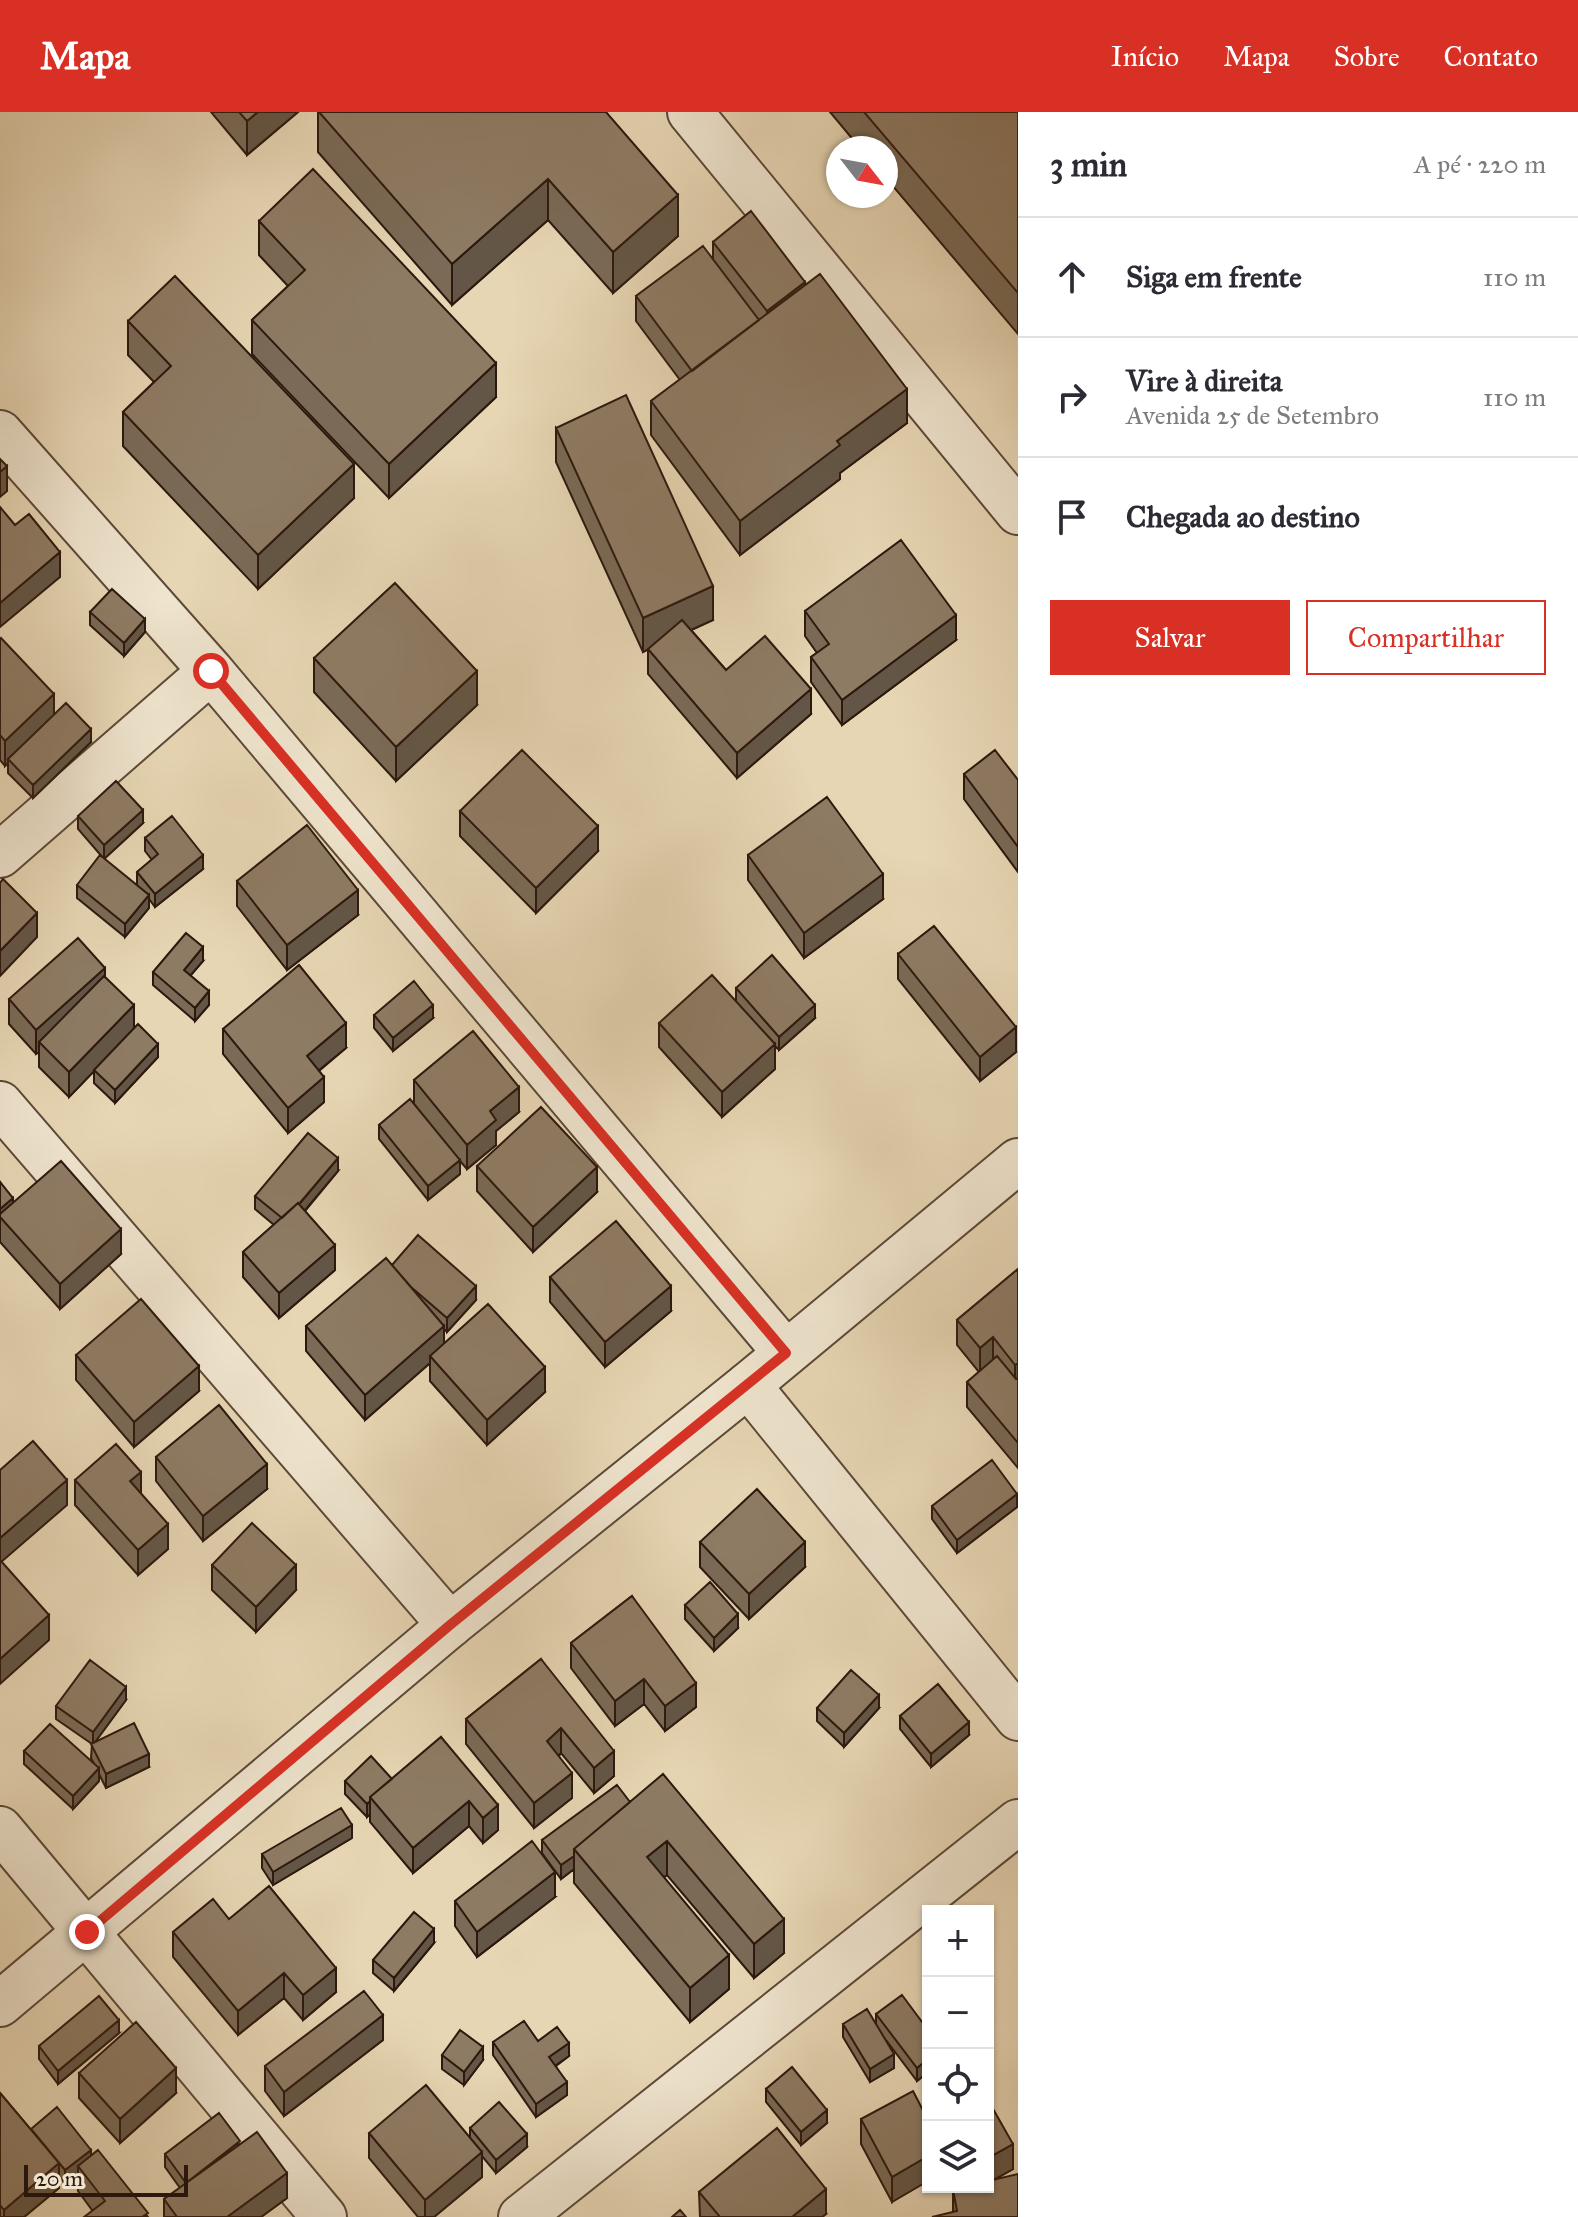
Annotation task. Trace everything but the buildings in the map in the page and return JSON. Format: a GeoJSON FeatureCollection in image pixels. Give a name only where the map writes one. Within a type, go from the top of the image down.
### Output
{"type":"FeatureCollection","features":[{"type":"Feature","properties":{"kind":"street"},"geometry":{"type":"LineString","coordinates":[[690,112],[1018,512]]}},
{"type":"Feature","properties":{"kind":"street"},"geometry":{"type":"LineString","coordinates":[[0,433],[211,671],[786,1353]]}},
{"type":"Feature","properties":{"kind":"street"},"geometry":{"type":"LineString","coordinates":[[0,855],[211,671]]}},
{"type":"Feature","properties":{"kind":"street"},"geometry":{"type":"LineString","coordinates":[[0,1104],[450,1625]]}},
{"type":"Feature","properties":{"kind":"street"},"geometry":{"type":"LineString","coordinates":[[0,2004],[450,1625],[748,1385],[1018,1161]]}},
{"type":"Feature","properties":{"kind":"street"},"geometry":{"type":"LineString","coordinates":[[748,1385],[1018,1718]]}},
{"type":"Feature","properties":{"kind":"street"},"geometry":{"type":"LineString","coordinates":[[521,2217],[1018,1822]]}},
{"type":"Feature","properties":{"kind":"street"},"geometry":{"type":"LineString","coordinates":[[0,1829],[324,2217]]}},
{"type":"Feature","properties":{"kind":"route"},"geometry":{"type":"LineString","coordinates":[[87,1932],[450,1625],[786,1353],[211,671]]}}]}
